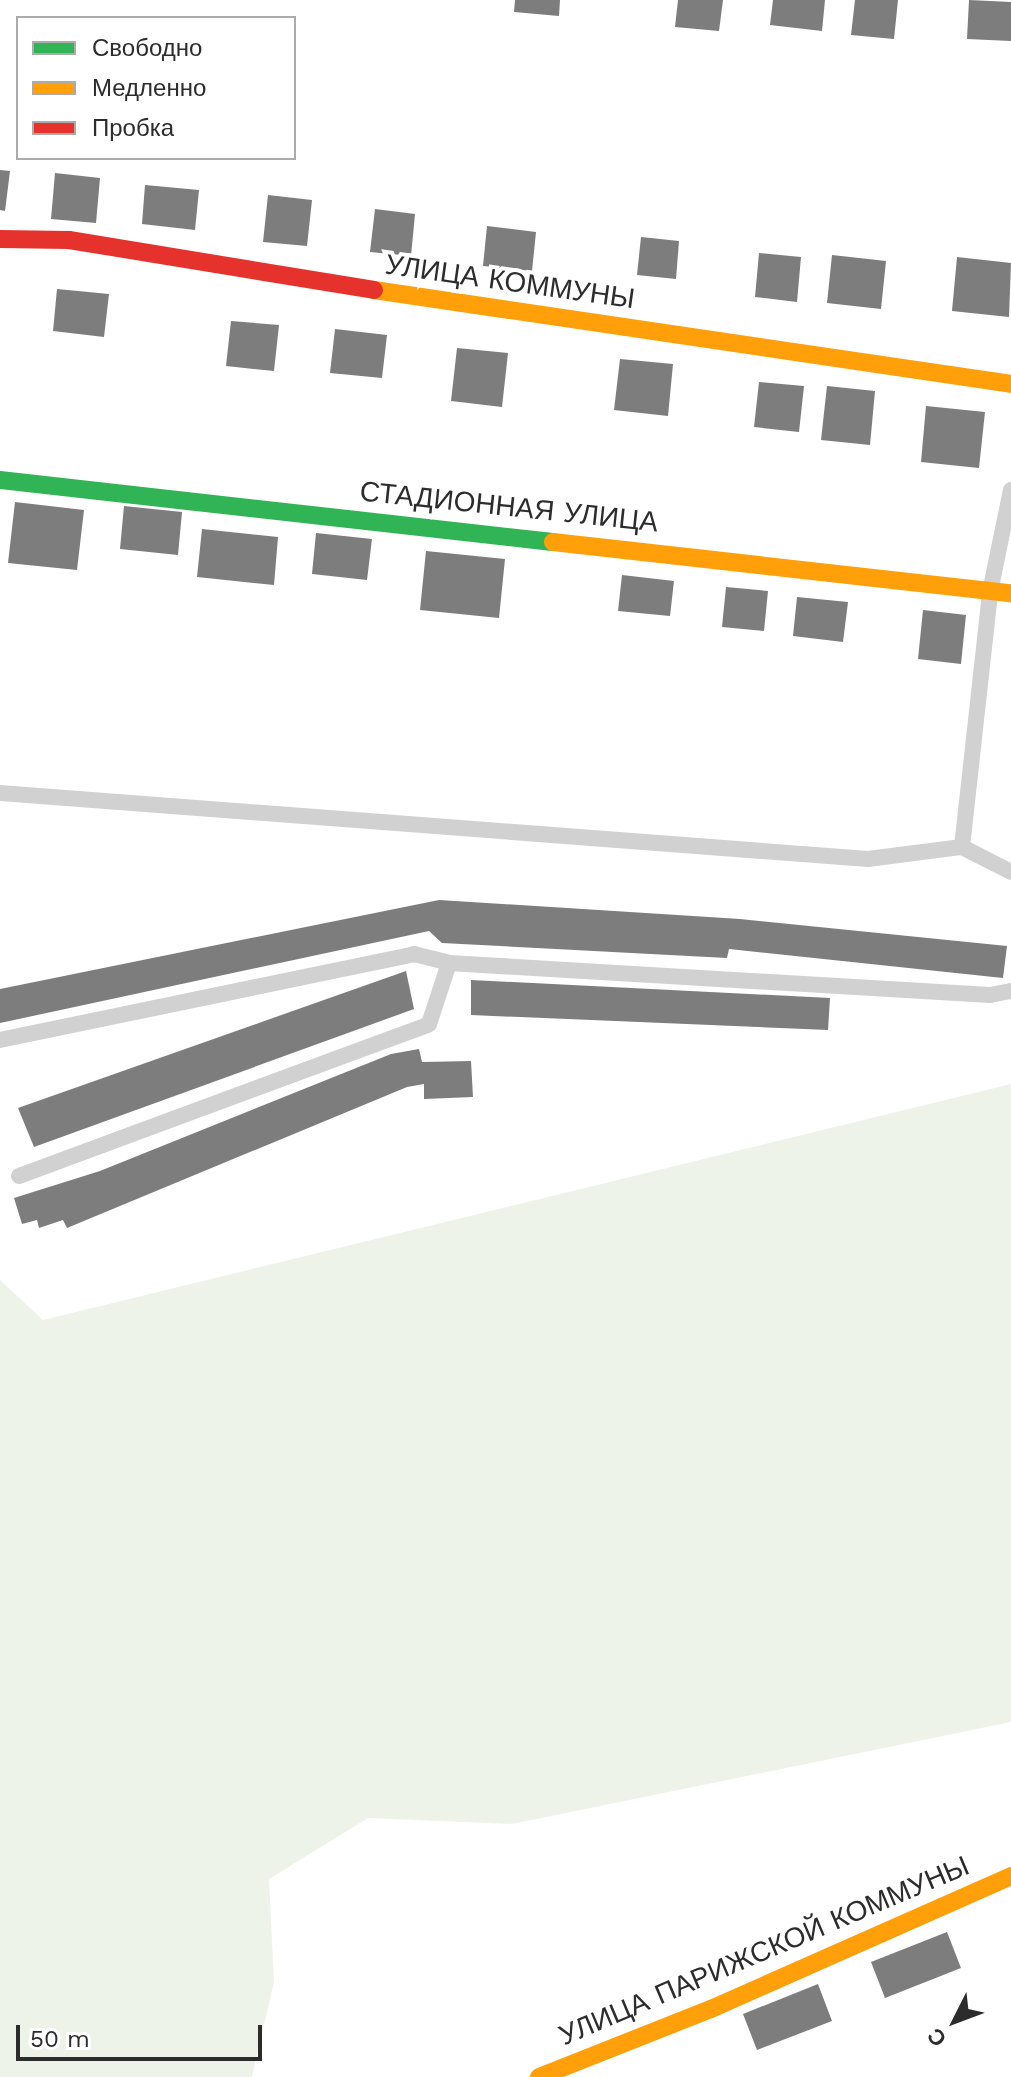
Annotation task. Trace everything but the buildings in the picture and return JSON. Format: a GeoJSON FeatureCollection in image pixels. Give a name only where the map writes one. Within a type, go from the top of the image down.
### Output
{"type":"FeatureCollection","features":[{"type":"Feature","properties":{"kind":"street","name":"УЛИЦА КОММУНЫ"},"geometry":{"type":"LineString","coordinates":[[0,239],[69,240],[552,320],[793,348],[1011,384]]}},
{"type":"Feature","properties":{"kind":"street","name":"СТАДИОННАЯ УЛИЦА"},"geometry":{"type":"LineString","coordinates":[[0,480],[1011,593]]}},
{"type":"Feature","properties":{"kind":"street","name":"УЛИЦА ПАРИЖСКОЙ КОММУНЫ"},"geometry":{"type":"LineString","coordinates":[[539,2077],[711,2009],[1011,1876]]}},
{"type":"Feature","properties":{"kind":"lane"},"geometry":{"type":"LineString","coordinates":[[962,847],[990,592],[1011,490]]}},
{"type":"Feature","properties":{"kind":"lane"},"geometry":{"type":"LineString","coordinates":[[0,793],[868,859],[962,847],[1011,872]]}},
{"type":"Feature","properties":{"kind":"lane"},"geometry":{"type":"LineString","coordinates":[[0,1040],[414,954],[449,963],[990,995],[1011,991]]}},
{"type":"Feature","properties":{"kind":"lane"},"geometry":{"type":"LineString","coordinates":[[19,1176],[429,1024],[449,963]]}},
{"type":"Feature","properties":{"kind":"shaded area"},"geometry":{"type":"Polygon","coordinates":[[[1011,1084],[1011,1722],[512,1824],[368,1818],[269,1879],[274,1982],[252,2077],[0,2077],[0,1280],[43,1320],[1011,1084]]]}},
{"type":"Feature","properties":{"kind":"traffic: fast"},"geometry":{"type":"LineString","coordinates":[[0,480],[553,542]]}},
{"type":"Feature","properties":{"kind":"traffic: slow"},"geometry":{"type":"LineString","coordinates":[[374,290],[1011,384]]}},
{"type":"Feature","properties":{"kind":"traffic: slow"},"geometry":{"type":"LineString","coordinates":[[553,542],[1011,593]]}},
{"type":"Feature","properties":{"kind":"traffic: slow"},"geometry":{"type":"LineString","coordinates":[[539,2077],[711,2009],[1011,1876]]}},
{"type":"Feature","properties":{"kind":"traffic: jam"},"geometry":{"type":"LineString","coordinates":[[0,239],[69,240],[374,290]]}}]}
